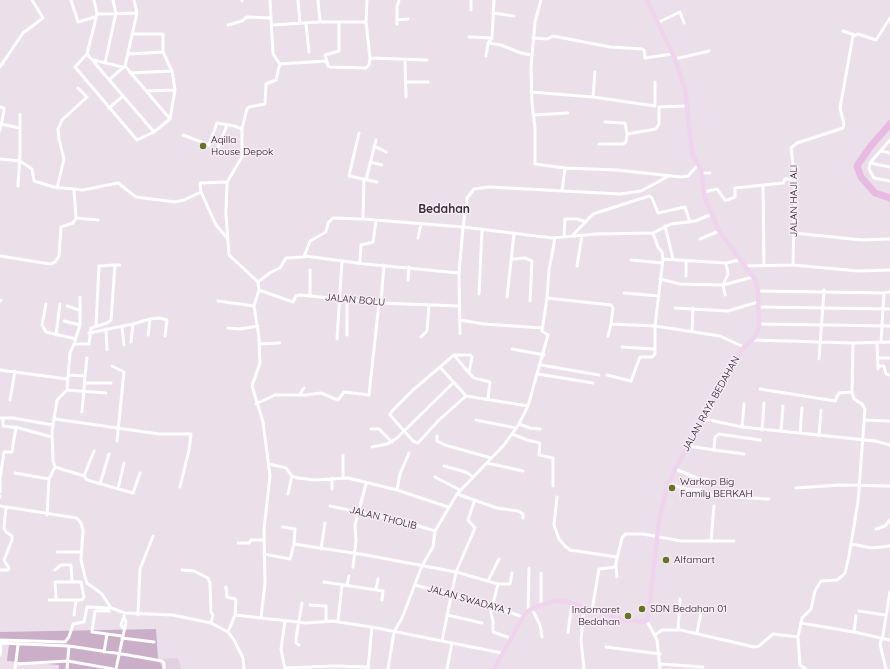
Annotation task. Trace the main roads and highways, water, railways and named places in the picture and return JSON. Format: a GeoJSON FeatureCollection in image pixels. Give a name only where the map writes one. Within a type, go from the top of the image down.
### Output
{"type":"FeatureCollection","features":[{"type":"Feature","properties":{"kind":"waterway"},"geometry":{"type":"LineString","coordinates":[[890,124],[870,147],[857,166],[861,177],[875,193],[890,198]]}},
{"type":"Feature","properties":{"kind":"place","name":"Aqilla House Depok"},"geometry":{"type":"Point","coordinates":[203,146]}},
{"type":"Feature","properties":{"kind":"place","name":"Warkop Big Family BERKAH"},"geometry":{"type":"Point","coordinates":[672,488]}},
{"type":"Feature","properties":{"kind":"place","name":"Alfamart"},"geometry":{"type":"Point","coordinates":[666,560]}},
{"type":"Feature","properties":{"kind":"place","name":"SDN Bedahan 01"},"geometry":{"type":"Point","coordinates":[642,609]}},
{"type":"Feature","properties":{"kind":"place","name":"Indomaret Bedahan"},"geometry":{"type":"Point","coordinates":[628,616]}},
{"type":"Feature","properties":{"kind":"district","name":"Bedahan"},"geometry":{"type":"Point","coordinates":[444,209]}}]}
